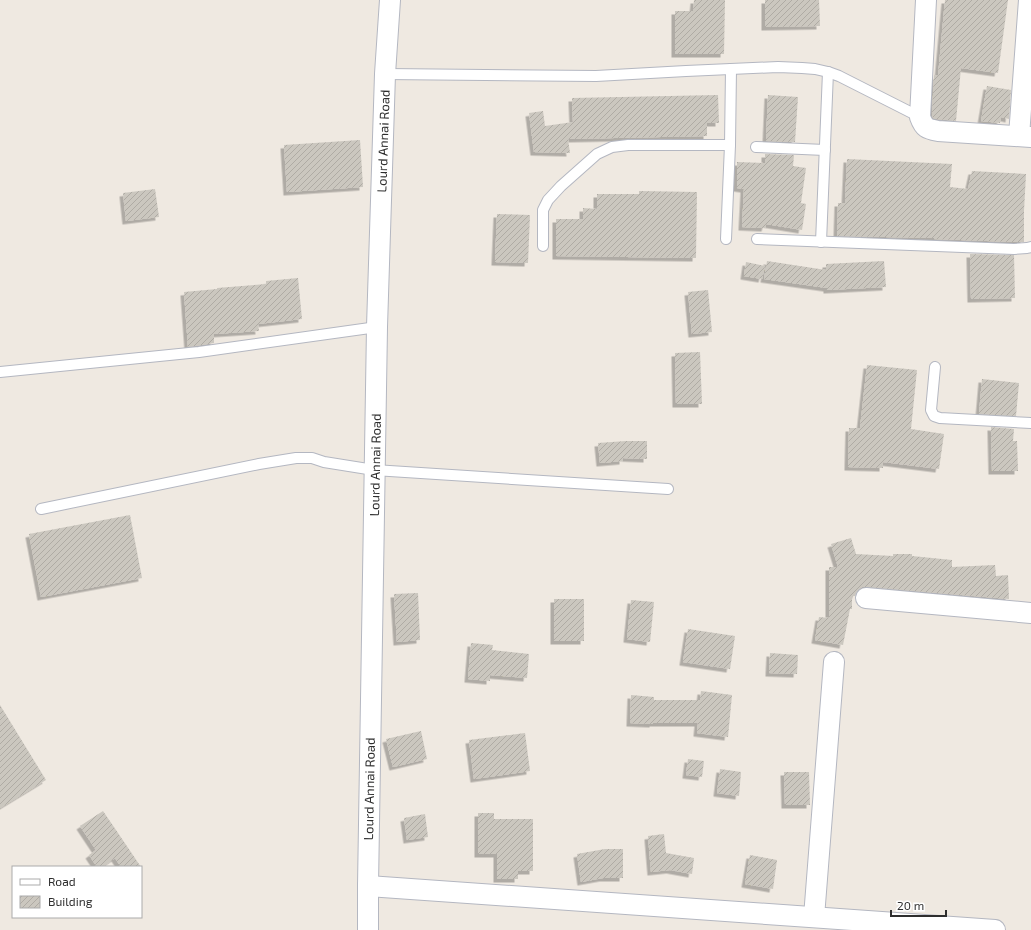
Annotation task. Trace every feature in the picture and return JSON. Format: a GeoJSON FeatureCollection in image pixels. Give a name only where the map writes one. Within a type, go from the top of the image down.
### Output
{"type":"FeatureCollection","features":[{"type":"Feature","properties":{"kind":"street","name":"Lourd Annai Road"},"geometry":{"type":"LineString","coordinates":[[368,930],[377,327],[385,74],[390,0]]}},
{"type":"Feature","properties":{"kind":"street"},"geometry":{"type":"LineString","coordinates":[[926,0],[920,117],[923,125],[928,129],[938,131],[1025,137],[1029,0]]}},
{"type":"Feature","properties":{"kind":"street"},"geometry":{"type":"LineString","coordinates":[[866,598],[1031,613]]}},
{"type":"Feature","properties":{"kind":"street"},"geometry":{"type":"LineString","coordinates":[[814,917],[834,662]]}},
{"type":"Feature","properties":{"kind":"street"},"geometry":{"type":"LineString","coordinates":[[368,886],[814,917],[859,925],[995,930]]}},
{"type":"Feature","properties":{"kind":"lane"},"geometry":{"type":"LineString","coordinates":[[385,74],[596,76],[778,67],[815,69],[839,76],[920,117]]}},
{"type":"Feature","properties":{"kind":"lane"},"geometry":{"type":"LineString","coordinates":[[726,239],[730,145],[731,69]]}},
{"type":"Feature","properties":{"kind":"lane"},"geometry":{"type":"LineString","coordinates":[[821,242],[828,72]]}},
{"type":"Feature","properties":{"kind":"lane"},"geometry":{"type":"LineString","coordinates":[[543,246],[543,210],[548,200],[561,186],[597,154],[612,147],[628,145],[730,145]]}},
{"type":"Feature","properties":{"kind":"lane"},"geometry":{"type":"LineString","coordinates":[[756,147],[825,150]]}},
{"type":"Feature","properties":{"kind":"lane"},"geometry":{"type":"LineString","coordinates":[[757,239],[1014,249],[1031,247]]}},
{"type":"Feature","properties":{"kind":"lane"},"geometry":{"type":"LineString","coordinates":[[0,372],[199,352],[377,327]]}},
{"type":"Feature","properties":{"kind":"lane"},"geometry":{"type":"LineString","coordinates":[[935,367],[930,410],[934,416],[940,418],[1031,423]]}},
{"type":"Feature","properties":{"kind":"lane"},"geometry":{"type":"LineString","coordinates":[[41,509],[259,464],[296,458],[312,458],[324,462],[374,470],[668,489]]}},
{"type":"Feature","properties":{"kind":"building"},"geometry":{"type":"Polygon","coordinates":[[[694,0],[725,0],[724,54],[675,54],[675,11],[693,11],[694,0]]]}},
{"type":"Feature","properties":{"kind":"building"},"geometry":{"type":"Polygon","coordinates":[[[765,0],[819,0],[820,26],[765,27],[765,0]]]}},
{"type":"Feature","properties":{"kind":"building"},"geometry":{"type":"Polygon","coordinates":[[[945,0],[1008,0],[998,73],[961,68],[956,121],[933,118],[932,115],[934,75],[938,76],[945,0]]]}},
{"type":"Feature","properties":{"kind":"building"},"geometry":{"type":"Polygon","coordinates":[[[987,86],[1011,90],[1009,119],[1001,117],[1000,123],[981,121],[987,86]]]}},
{"type":"Feature","properties":{"kind":"building"},"geometry":{"type":"Polygon","coordinates":[[[718,95],[719,123],[707,123],[707,136],[568,139],[570,153],[534,152],[529,113],[543,111],[545,126],[573,122],[572,98],[718,95]]]}},
{"type":"Feature","properties":{"kind":"building"},"geometry":{"type":"Polygon","coordinates":[[[768,95],[798,97],[795,142],[766,141],[768,95]]]}},
{"type":"Feature","properties":{"kind":"building"},"geometry":{"type":"Polygon","coordinates":[[[360,140],[363,187],[287,192],[284,145],[360,140]]]}},
{"type":"Feature","properties":{"kind":"building"},"geometry":{"type":"Polygon","coordinates":[[[765,154],[794,155],[793,166],[806,168],[801,203],[806,204],[802,230],[766,224],[765,228],[742,227],[744,189],[737,188],[737,162],[765,163],[765,154]]]}},
{"type":"Feature","properties":{"kind":"building"},"geometry":{"type":"Polygon","coordinates":[[[847,159],[952,164],[950,187],[968,189],[972,171],[1026,174],[1024,242],[837,236],[838,203],[845,203],[847,159]]]}},
{"type":"Feature","properties":{"kind":"building"},"geometry":{"type":"Polygon","coordinates":[[[155,189],[159,217],[126,221],[123,193],[155,189]]]}},
{"type":"Feature","properties":{"kind":"building"},"geometry":{"type":"Polygon","coordinates":[[[639,191],[697,192],[696,258],[556,256],[556,219],[583,219],[583,208],[597,209],[597,194],[639,194],[639,191]]]}},
{"type":"Feature","properties":{"kind":"building"},"geometry":{"type":"Polygon","coordinates":[[[497,214],[530,215],[528,263],[495,262],[497,214]]]}},
{"type":"Feature","properties":{"kind":"building"},"geometry":{"type":"Polygon","coordinates":[[[970,254],[1014,255],[1015,298],[971,299],[970,254]]]}},
{"type":"Feature","properties":{"kind":"building"},"geometry":{"type":"Polygon","coordinates":[[[767,261],[826,270],[826,264],[884,261],[886,287],[827,290],[827,288],[764,279],[767,261]]]}},
{"type":"Feature","properties":{"kind":"building"},"geometry":{"type":"Polygon","coordinates":[[[746,262],[765,266],[762,279],[744,276],[746,262]]]}},
{"type":"Feature","properties":{"kind":"building"},"geometry":{"type":"Polygon","coordinates":[[[298,278],[302,319],[258,324],[259,331],[214,334],[214,343],[188,347],[184,292],[266,284],[266,281],[298,278]]]}},
{"type":"Feature","properties":{"kind":"building"},"geometry":{"type":"Polygon","coordinates":[[[708,290],[712,332],[692,334],[688,292],[708,290]]]}},
{"type":"Feature","properties":{"kind":"building"},"geometry":{"type":"Polygon","coordinates":[[[700,352],[702,404],[676,404],[675,353],[700,352]]]}},
{"type":"Feature","properties":{"kind":"building"},"geometry":{"type":"Polygon","coordinates":[[[867,365],[917,370],[911,429],[944,434],[939,469],[883,462],[883,468],[848,467],[849,428],[860,428],[867,365]]]}},
{"type":"Feature","properties":{"kind":"building"},"geometry":{"type":"Polygon","coordinates":[[[982,379],[1019,383],[1016,416],[979,414],[982,379]]]}},
{"type":"Feature","properties":{"kind":"building"},"geometry":{"type":"Polygon","coordinates":[[[991,427],[1014,429],[1013,441],[1017,441],[1018,471],[992,471],[991,427]]]}},
{"type":"Feature","properties":{"kind":"building"},"geometry":{"type":"Polygon","coordinates":[[[647,441],[647,459],[623,458],[623,461],[600,463],[598,443],[647,441]]]}},
{"type":"Feature","properties":{"kind":"building"},"geometry":{"type":"Polygon","coordinates":[[[130,515],[142,578],[41,597],[29,534],[130,515]]]}},
{"type":"Feature","properties":{"kind":"building"},"geometry":{"type":"Polygon","coordinates":[[[851,538],[856,554],[893,556],[893,554],[912,554],[912,556],[952,560],[952,567],[995,565],[996,576],[1008,575],[1009,599],[862,587],[857,591],[855,596],[852,596],[852,609],[850,609],[843,645],[815,640],[819,617],[829,618],[829,567],[838,567],[831,544],[851,538]]]}},
{"type":"Feature","properties":{"kind":"building"},"geometry":{"type":"Polygon","coordinates":[[[418,593],[420,640],[397,642],[394,594],[418,593]]]}},
{"type":"Feature","properties":{"kind":"building"},"geometry":{"type":"Polygon","coordinates":[[[554,599],[584,599],[584,641],[554,641],[554,599]]]}},
{"type":"Feature","properties":{"kind":"building"},"geometry":{"type":"Polygon","coordinates":[[[631,600],[654,602],[650,642],[627,639],[631,600]]]}},
{"type":"Feature","properties":{"kind":"building"},"geometry":{"type":"Polygon","coordinates":[[[688,629],[735,636],[730,669],[683,662],[688,629]]]}},
{"type":"Feature","properties":{"kind":"building"},"geometry":{"type":"Polygon","coordinates":[[[471,643],[493,645],[492,650],[529,654],[527,678],[490,675],[490,681],[468,679],[471,643]]]}},
{"type":"Feature","properties":{"kind":"building"},"geometry":{"type":"Polygon","coordinates":[[[770,653],[798,655],[797,674],[769,673],[770,653]]]}},
{"type":"Feature","properties":{"kind":"building"},"geometry":{"type":"Polygon","coordinates":[[[701,691],[732,695],[728,737],[697,733],[698,723],[630,723],[631,695],[654,697],[654,700],[700,700],[701,691]]]}},
{"type":"Feature","properties":{"kind":"building"},"geometry":{"type":"Polygon","coordinates":[[[0,705],[46,780],[0,808],[0,705]]]}},
{"type":"Feature","properties":{"kind":"building"},"geometry":{"type":"Polygon","coordinates":[[[421,731],[427,759],[393,767],[386,739],[421,731]]]}},
{"type":"Feature","properties":{"kind":"building"},"geometry":{"type":"Polygon","coordinates":[[[525,733],[530,771],[474,779],[469,740],[525,733]]]}},
{"type":"Feature","properties":{"kind":"building"},"geometry":{"type":"Polygon","coordinates":[[[688,759],[704,761],[702,777],[686,775],[688,759]]]}},
{"type":"Feature","properties":{"kind":"building"},"geometry":{"type":"Polygon","coordinates":[[[720,769],[741,772],[739,796],[717,793],[720,769]]]}},
{"type":"Feature","properties":{"kind":"building"},"geometry":{"type":"Polygon","coordinates":[[[784,772],[809,772],[810,805],[785,805],[784,772]]]}},
{"type":"Feature","properties":{"kind":"building"},"geometry":{"type":"Polygon","coordinates":[[[103,811],[140,866],[120,866],[115,858],[103,866],[96,866],[89,855],[96,850],[80,826],[103,811]]]}},
{"type":"Feature","properties":{"kind":"building"},"geometry":{"type":"Polygon","coordinates":[[[478,813],[494,813],[494,819],[533,819],[533,871],[518,871],[518,879],[497,879],[497,854],[478,854],[478,813]]]}},
{"type":"Feature","properties":{"kind":"building"},"geometry":{"type":"Polygon","coordinates":[[[425,814],[428,837],[407,840],[404,818],[425,814]]]}},
{"type":"Feature","properties":{"kind":"building"},"geometry":{"type":"Polygon","coordinates":[[[664,834],[666,853],[694,858],[692,874],[670,870],[651,872],[648,836],[664,834]]]}},
{"type":"Feature","properties":{"kind":"building"},"geometry":{"type":"Polygon","coordinates":[[[605,849],[623,849],[623,878],[603,878],[581,882],[577,854],[605,849]]]}},
{"type":"Feature","properties":{"kind":"building"},"geometry":{"type":"Polygon","coordinates":[[[750,855],[777,860],[773,889],[745,884],[750,855]]]}}]}
